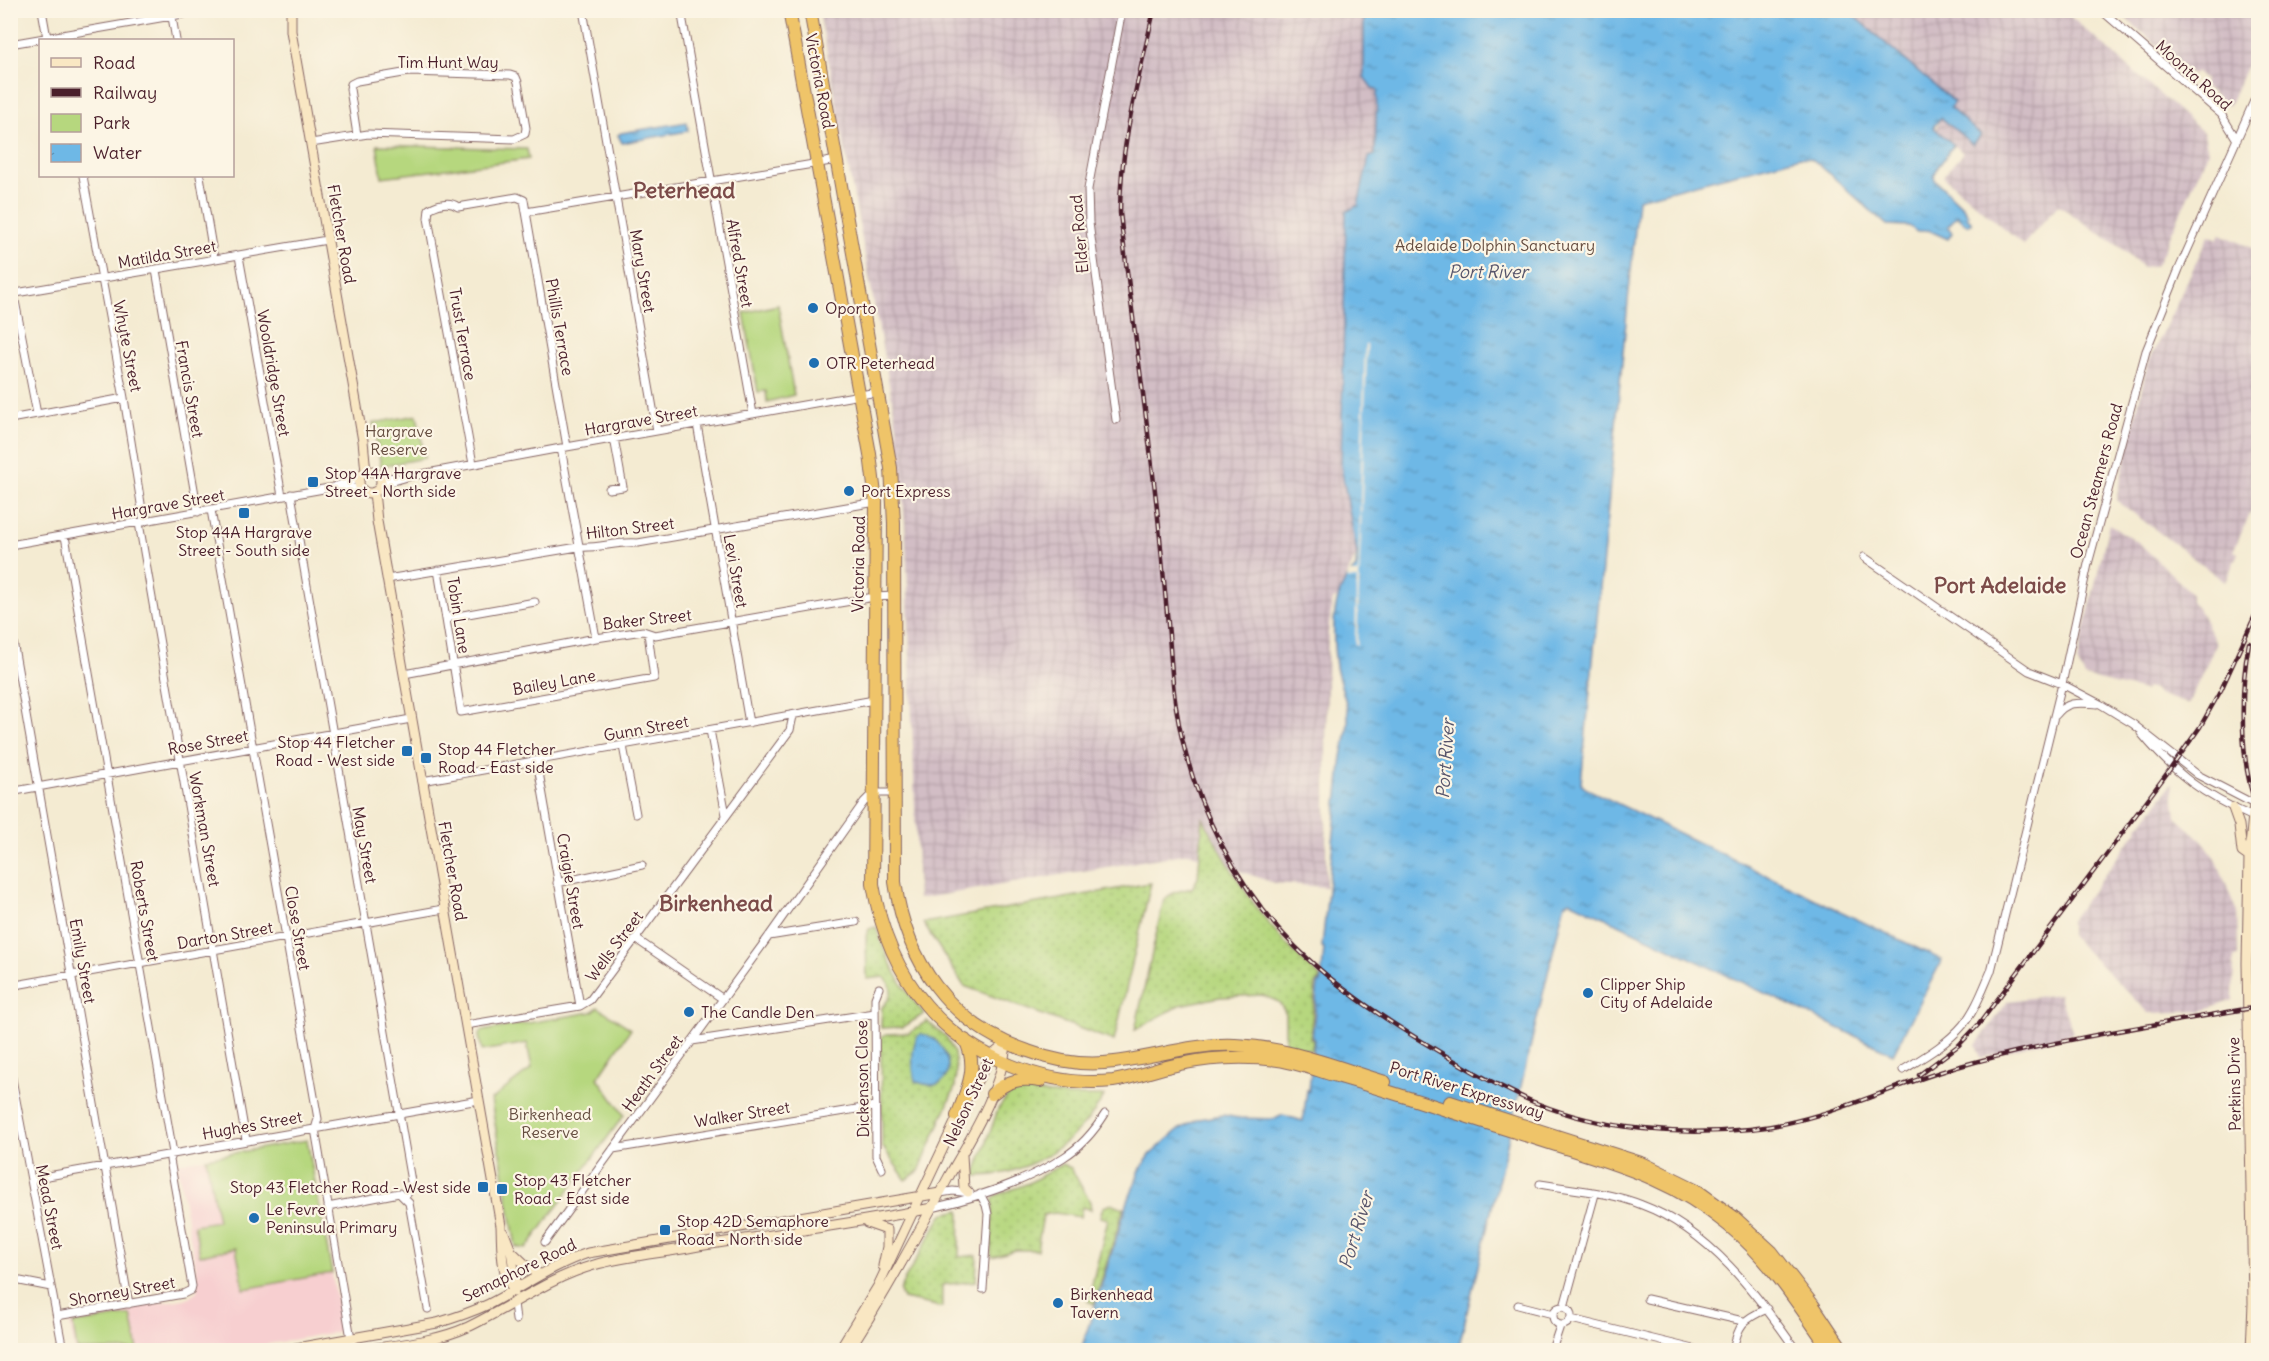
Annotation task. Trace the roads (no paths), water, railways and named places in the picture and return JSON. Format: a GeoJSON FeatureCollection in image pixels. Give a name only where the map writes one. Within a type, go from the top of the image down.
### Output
{"type":"FeatureCollection","features":[{"type":"Feature","properties":{"kind":"highway","name":"Victoria Road"},"geometry":{"type":"LineString","coordinates":[[789,10],[870,454],[876,502],[873,794],[873,884],[876,903],[888,941],[899,965],[925,1004],[937,1018],[965,1040],[1009,1064]]}},
{"type":"Feature","properties":{"kind":"highway","name":"Victoria Road"},"geometry":{"type":"LineString","coordinates":[[810,10],[877,392]]}},
{"type":"Feature","properties":{"kind":"highway"},"geometry":{"type":"LineString","coordinates":[[877,392],[888,449],[894,523],[895,882],[900,915],[917,957],[942,994],[962,1015],[1006,1044]]}},
{"type":"Feature","properties":{"kind":"highway"},"geometry":{"type":"LineString","coordinates":[[870,454],[888,449]]}},
{"type":"Feature","properties":{"kind":"highway"},"geometry":{"type":"LineString","coordinates":[[957,1116],[972,1073],[972,1055],[965,1040]]}},
{"type":"Feature","properties":{"kind":"highway","name":"Port River Expressway"},"geometry":{"type":"LineString","coordinates":[[1006,1044],[1064,1061],[1093,1063],[1126,1060],[1197,1046],[1235,1045],[1260,1053]]}},
{"type":"Feature","properties":{"kind":"highway","name":"Port River Expressway"},"geometry":{"type":"LineString","coordinates":[[1009,1064],[1040,1075],[1093,1082],[1116,1081],[1197,1061],[1260,1053],[1296,1054],[1597,1153],[1644,1164],[1695,1189],[1735,1218],[1772,1252],[1813,1305],[1843,1350]]}},
{"type":"Feature","properties":{"kind":"highway"},"geometry":{"type":"LineString","coordinates":[[992,1094],[1008,1082],[1022,1079],[1093,1087],[1116,1081]]}},
{"type":"Feature","properties":{"kind":"highway","name":"Port River Expressway"},"geometry":{"type":"LineString","coordinates":[[1597,1153],[1665,1184],[1690,1198],[1728,1225],[1761,1255],[1782,1280],[1830,1350]]}},
{"type":"Feature","properties":{"kind":"street"},"geometry":{"type":"LineString","coordinates":[[42,10],[47,38]]}},
{"type":"Feature","properties":{"kind":"street"},"geometry":{"type":"LineString","coordinates":[[41,39],[59,38],[206,10]]}},
{"type":"Feature","properties":{"kind":"street","name":"Fletcher Road"},"geometry":{"type":"LineString","coordinates":[[284,10],[291,31],[466,1025],[501,1226],[502,1252],[508,1283],[514,1289]]}},
{"type":"Feature","properties":{"kind":"street","name":"Fletcher Road"},"geometry":{"type":"LineString","coordinates":[[291,10],[291,31]]}},
{"type":"Feature","properties":{"kind":"street","name":"Mary Street"},"geometry":{"type":"LineString","coordinates":[[583,10],[657,431]]}},
{"type":"Feature","properties":{"kind":"street","name":"Alfred Street"},"geometry":{"type":"LineString","coordinates":[[681,10],[753,414]]}},
{"type":"Feature","properties":{"kind":"street","name":"Elder Road"},"geometry":{"type":"LineString","coordinates":[[1116,420],[1089,223],[1088,189],[1122,10]]}},
{"type":"Feature","properties":{"kind":"street","name":"Moonta Road"},"geometry":{"type":"LineString","coordinates":[[2100,10],[2221,114],[2237,140]]}},
{"type":"Feature","properties":{"kind":"street"},"geometry":{"type":"LineString","coordinates":[[172,16],[176,39]]}},
{"type":"Feature","properties":{"kind":"street"},"geometry":{"type":"LineString","coordinates":[[10,44],[39,39]]}},
{"type":"Feature","properties":{"kind":"street","name":"Tim Hunt Way"},"geometry":{"type":"LineString","coordinates":[[311,143],[357,135],[514,139],[525,134],[526,128],[518,82],[516,77],[510,75],[409,72],[357,81],[351,84],[350,89],[357,135]]}},
{"type":"Feature","properties":{"kind":"street","name":"Ocean Steamers Road"},"geometry":{"type":"LineString","coordinates":[[1903,1070],[1940,1045],[1963,1025],[1991,971],[2062,684],[2088,564],[2146,351],[2179,269],[2259,92]]}},
{"type":"Feature","properties":{"kind":"street"},"geometry":{"type":"LineString","coordinates":[[526,212],[616,195],[837,160]]}},
{"type":"Feature","properties":{"kind":"street","name":"Whyte Street"},"geometry":{"type":"LineString","coordinates":[[83,177],[124,398],[141,523]]}},
{"type":"Feature","properties":{"kind":"street"},"geometry":{"type":"LineString","coordinates":[[200,177],[214,260]]}},
{"type":"Feature","properties":{"kind":"street","name":"Trust Terrace"},"geometry":{"type":"LineString","coordinates":[[473,464],[428,218],[429,209],[438,204],[453,203],[458,207],[517,197],[524,200],[526,212]]}},
{"type":"Feature","properties":{"kind":"street","name":"Phillis Terrace"},"geometry":{"type":"LineString","coordinates":[[526,212],[578,547],[596,638]]}},
{"type":"Feature","properties":{"kind":"street","name":"Matilda Street"},"geometry":{"type":"LineString","coordinates":[[12,294],[327,240]]}},
{"type":"Feature","properties":{"kind":"street","name":"Wooldridge Street"},"geometry":{"type":"LineString","coordinates":[[239,256],[282,496]]}},
{"type":"Feature","properties":{"kind":"street","name":"Francis Street"},"geometry":{"type":"LineString","coordinates":[[156,270],[198,512]]}},
{"type":"Feature","properties":{"kind":"street"},"geometry":{"type":"LineString","coordinates":[[10,275],[37,414]]}},
{"type":"Feature","properties":{"kind":"street","name":"Hargrave Street"},"geometry":{"type":"LineString","coordinates":[[10,545],[877,392]]}},
{"type":"Feature","properties":{"kind":"street"},"geometry":{"type":"LineString","coordinates":[[10,419],[124,398]]}},
{"type":"Feature","properties":{"kind":"street","name":"Levi Street"},"geometry":{"type":"LineString","coordinates":[[697,424],[749,723]]}},
{"type":"Feature","properties":{"kind":"street"},"geometry":{"type":"LineString","coordinates":[[609,489],[623,487],[614,438]]}},
{"type":"Feature","properties":{"kind":"street","name":"May Street"},"geometry":{"type":"LineString","coordinates":[[291,494],[412,1187],[405,1197]]}},
{"type":"Feature","properties":{"kind":"street","name":"Hilton Street"},"geometry":{"type":"LineString","coordinates":[[387,579],[578,547],[591,548],[625,542],[638,543],[876,502]]}},
{"type":"Feature","properties":{"kind":"street","name":"Close Street"},"geometry":{"type":"LineString","coordinates":[[211,510],[318,1119],[315,1129],[353,1350]]}},
{"type":"Feature","properties":{"kind":"street","name":"Workman Street"},"geometry":{"type":"LineString","coordinates":[[141,523],[246,1140]]}},
{"type":"Feature","properties":{"kind":"street","name":"Roberts Street"},"geometry":{"type":"LineString","coordinates":[[65,536],[173,1152],[170,1160],[191,1290]]}},
{"type":"Feature","properties":{"kind":"street"},"geometry":{"type":"LineString","coordinates":[[1863,557],[2029,671],[2062,684],[2100,704],[2133,724],[2198,775],[2257,805]]}},
{"type":"Feature","properties":{"kind":"street","name":"Tobin Lane"},"geometry":{"type":"LineString","coordinates":[[438,570],[453,665]]}},
{"type":"Feature","properties":{"kind":"street","name":"Baker Street"},"geometry":{"type":"LineString","coordinates":[[404,675],[596,638],[643,631],[655,635],[874,597],[895,596]]}},
{"type":"Feature","properties":{"kind":"street"},"geometry":{"type":"LineString","coordinates":[[446,618],[535,602]]}},
{"type":"Feature","properties":{"kind":"street","name":"Emily Street"},"geometry":{"type":"LineString","coordinates":[[10,624],[129,1304]]}},
{"type":"Feature","properties":{"kind":"street","name":"Bailey Lane"},"geometry":{"type":"LineString","coordinates":[[453,665],[461,712],[654,678],[648,633]]}},
{"type":"Feature","properties":{"kind":"street","name":"Gunn Street"},"geometry":{"type":"LineString","coordinates":[[422,781],[874,700]]}},
{"type":"Feature","properties":{"kind":"street"},"geometry":{"type":"LineString","coordinates":[[2053,720],[2062,707],[2076,703],[2100,704]]}},
{"type":"Feature","properties":{"kind":"street","name":"Wells Street"},"geometry":{"type":"LineString","coordinates":[[580,1006],[590,1000],[790,730],[793,716]]}},
{"type":"Feature","properties":{"kind":"street","name":"Rose Street"},"geometry":{"type":"LineString","coordinates":[[10,792],[411,719]]}},
{"type":"Feature","properties":{"kind":"street"},"geometry":{"type":"LineString","coordinates":[[2133,724],[2180,775],[2202,791],[2256,818]]}},
{"type":"Feature","properties":{"kind":"street"},"geometry":{"type":"LineString","coordinates":[[710,730],[726,815]]}},
{"type":"Feature","properties":{"kind":"street"},"geometry":{"type":"LineString","coordinates":[[623,746],[636,814]]}},
{"type":"Feature","properties":{"kind":"street","name":"Craigie Street"},"geometry":{"type":"LineString","coordinates":[[537,761],[580,1006]]}},
{"type":"Feature","properties":{"kind":"street","name":"Perkins Drive"},"geometry":{"type":"LineString","coordinates":[[2251,1350],[2253,1303],[2247,963],[2249,857],[2259,789]]}},
{"type":"Feature","properties":{"kind":"street"},"geometry":{"type":"LineString","coordinates":[[873,794],[895,793]]}},
{"type":"Feature","properties":{"kind":"street","name":"Heath Street"},"geometry":{"type":"LineString","coordinates":[[545,1242],[769,936],[863,803],[873,794]]}},
{"type":"Feature","properties":{"kind":"street"},"geometry":{"type":"LineString","coordinates":[[2233,808],[2240,825],[2242,852],[2249,857]]}},
{"type":"Feature","properties":{"kind":"street"},"geometry":{"type":"LineString","coordinates":[[557,883],[642,865]]}},
{"type":"Feature","properties":{"kind":"street","name":"Perkins Drive"},"geometry":{"type":"LineString","coordinates":[[2259,867],[2255,907],[2259,1018]]}},
{"type":"Feature","properties":{"kind":"street","name":"Darton Street"},"geometry":{"type":"LineString","coordinates":[[10,986],[444,909]]}},
{"type":"Feature","properties":{"kind":"street"},"geometry":{"type":"LineString","coordinates":[[769,936],[856,922]]}},
{"type":"Feature","properties":{"kind":"street"},"geometry":{"type":"LineString","coordinates":[[636,939],[723,999]]}},
{"type":"Feature","properties":{"kind":"street","name":"Dickenson Close"},"geometry":{"type":"LineString","coordinates":[[879,988],[875,998],[874,1013],[875,1106],[876,1156],[882,1169]]}},
{"type":"Feature","properties":{"kind":"street"},"geometry":{"type":"LineString","coordinates":[[466,1025],[580,1006]]}},
{"type":"Feature","properties":{"kind":"street"},"geometry":{"type":"LineString","coordinates":[[692,1041],[874,1013]]}},
{"type":"Feature","properties":{"kind":"street","name":"Nelson Street"},"geometry":{"type":"LineString","coordinates":[[839,1350],[878,1286],[957,1116],[991,1056],[1006,1044]]}},
{"type":"Feature","properties":{"kind":"street","name":"Nelson Street"},"geometry":{"type":"LineString","coordinates":[[849,1350],[887,1292],[1009,1064],[1006,1044]]}},
{"type":"Feature","properties":{"kind":"street","name":"Mead Street"},"geometry":{"type":"LineString","coordinates":[[10,1068],[63,1350]]}},
{"type":"Feature","properties":{"kind":"street","name":"Hughes Street"},"geometry":{"type":"LineString","coordinates":[[31,1179],[173,1152],[479,1100]]}},
{"type":"Feature","properties":{"kind":"street","name":"Walker Street"},"geometry":{"type":"LineString","coordinates":[[613,1149],[875,1106]]}},
{"type":"Feature","properties":{"kind":"street","name":"Semaphore Road"},"geometry":{"type":"LineString","coordinates":[[361,1350],[443,1336],[466,1328],[514,1304],[556,1278],[597,1264],[863,1222],[972,1199],[1029,1177],[1065,1157],[1087,1137],[1105,1114]]}},
{"type":"Feature","properties":{"kind":"street"},"geometry":{"type":"LineString","coordinates":[[962,1152],[964,1188],[968,1192]]}},
{"type":"Feature","properties":{"kind":"street"},"geometry":{"type":"LineString","coordinates":[[1540,1184],[1614,1196],[1644,1205],[1684,1227],[1738,1274],[1767,1309],[1796,1350]]}},
{"type":"Feature","properties":{"kind":"street","name":"Semaphore Road"},"geometry":{"type":"LineString","coordinates":[[285,1350],[436,1323],[459,1316],[489,1304],[570,1259],[598,1251],[919,1196],[953,1191],[980,1194]]}},
{"type":"Feature","properties":{"kind":"street"},"geometry":{"type":"LineString","coordinates":[[328,1207],[399,1193],[405,1197],[409,1203],[428,1309]]}},
{"type":"Feature","properties":{"kind":"street"},"geometry":{"type":"LineString","coordinates":[[980,1194],[986,1204],[988,1214],[983,1289]]}},
{"type":"Feature","properties":{"kind":"street"},"geometry":{"type":"LineString","coordinates":[[1564,1307],[1595,1194]]}},
{"type":"Feature","properties":{"kind":"street"},"geometry":{"type":"LineString","coordinates":[[863,1222],[887,1230],[887,1247],[878,1286]]}},
{"type":"Feature","properties":{"kind":"street","name":"Fletcher Road"},"geometry":{"type":"LineString","coordinates":[[501,1226],[511,1251],[516,1282],[514,1304]]}},
{"type":"Feature","properties":{"kind":"street"},"geometry":{"type":"LineString","coordinates":[[511,1251],[531,1270],[540,1274]]}},
{"type":"Feature","properties":{"kind":"street"},"geometry":{"type":"LineString","coordinates":[[10,1279],[51,1287]]}},
{"type":"Feature","properties":{"kind":"street","name":"Shorney Street"},"geometry":{"type":"LineString","coordinates":[[57,1316],[183,1294],[191,1290]]}},
{"type":"Feature","properties":{"kind":"street"},"geometry":{"type":"LineString","coordinates":[[1647,1299],[1743,1322]]}},
{"type":"Feature","properties":{"kind":"street"},"geometry":{"type":"LineString","coordinates":[[514,1304],[516,1320]]}},
{"type":"Feature","properties":{"kind":"street"},"geometry":{"type":"LineString","coordinates":[[1518,1305],[1553,1314]]}},
{"type":"Feature","properties":{"kind":"street"},"geometry":{"type":"LineString","coordinates":[[1553,1314],[1559,1307],[1564,1307]]}},
{"type":"Feature","properties":{"kind":"street"},"geometry":{"type":"LineString","coordinates":[[1560,1326],[1569,1323],[1571,1319],[1571,1314],[1564,1307]]}},
{"type":"Feature","properties":{"kind":"street"},"geometry":{"type":"LineString","coordinates":[[1732,1350],[1736,1334],[1743,1322],[1767,1309]]}},
{"type":"Feature","properties":{"kind":"street"},"geometry":{"type":"LineString","coordinates":[[1553,1314],[1555,1323],[1560,1326]]}},
{"type":"Feature","properties":{"kind":"street"},"geometry":{"type":"LineString","coordinates":[[1571,1319],[1698,1350]]}},
{"type":"Feature","properties":{"kind":"street"},"geometry":{"type":"LineString","coordinates":[[1552,1350],[1560,1326]]}},
{"type":"Feature","properties":{"kind":"water","name":"Port River"},"geometry":{"type":"Polygon","coordinates":[[[1364,11],[1848,11],[1954,102],[1950,108],[1981,135],[1973,145],[1941,118],[1933,127],[1954,145],[1938,167],[1934,176],[1935,180],[1963,207],[1972,222],[1967,225],[1957,216],[1948,226],[1952,233],[1948,239],[1928,230],[1917,232],[1909,226],[1887,225],[1809,158],[1800,157],[1638,199],[1581,783],[1585,788],[1942,960],[1893,1054],[1570,901],[1565,904],[1563,910],[1458,1350],[1081,1350],[1127,1204],[1140,1170],[1150,1155],[1178,1130],[1199,1119],[1223,1115],[1238,1118],[1275,1119],[1283,1115],[1303,1121],[1307,1090],[1309,1091],[1318,983],[1321,983],[1324,924],[1348,722],[1346,703],[1336,667],[1334,628],[1337,601],[1341,588],[1356,568],[1357,553],[1341,467],[1346,212],[1358,205],[1369,157],[1375,155],[1377,89],[1372,88],[1364,77],[1364,11]]]}},
{"type":"Feature","properties":{"kind":"water"},"geometry":{"type":"Polygon","coordinates":[[[687,122],[688,131],[622,143],[618,135],[621,133],[687,122]]]}},
{"type":"Feature","properties":{"kind":"water"},"geometry":{"type":"Polygon","coordinates":[[[921,1034],[932,1038],[946,1055],[948,1066],[946,1076],[941,1083],[930,1085],[915,1081],[913,1053],[917,1037],[921,1034]]]}},
{"type":"Feature","properties":{"kind":"railway"},"geometry":{"type":"LineString","coordinates":[[1154,10],[1127,136],[1120,213],[1155,488],[1176,707],[1193,777],[1205,811],[1221,844],[1239,876],[1260,906],[1308,959],[1337,984],[1384,1018],[1509,1091],[1536,1103],[1588,1119],[1614,1125],[1669,1131],[1723,1131],[1777,1125],[1829,1112],[1931,1075],[1994,1057],[2107,1033],[2258,1007]]}},
{"type":"Feature","properties":{"kind":"railway"},"geometry":{"type":"LineString","coordinates":[[1919,1075],[1959,1045],[1979,1024],[2171,768],[2200,727],[2221,690],[2258,609]]}},
{"type":"Feature","properties":{"kind":"railway"},"geometry":{"type":"LineString","coordinates":[[2249,643],[2244,682],[2244,750],[2247,771],[2258,809]]}},
{"type":"Feature","properties":{"kind":"place","name":"Oporto"},"geometry":{"type":"Point","coordinates":[813,308]}},
{"type":"Feature","properties":{"kind":"place","name":"OTR Peterhead"},"geometry":{"type":"Point","coordinates":[814,363]}},
{"type":"Feature","properties":{"kind":"place","name":"Stop 44A Hargrave Street - North side"},"geometry":{"type":"Point","coordinates":[313,482]}},
{"type":"Feature","properties":{"kind":"place","name":"Port Express"},"geometry":{"type":"Point","coordinates":[849,491]}},
{"type":"Feature","properties":{"kind":"place","name":"Stop 44A Hargrave Street - South side"},"geometry":{"type":"Point","coordinates":[244,513]}},
{"type":"Feature","properties":{"kind":"place","name":"Stop 44 Fletcher Road - West side"},"geometry":{"type":"Point","coordinates":[407,751]}},
{"type":"Feature","properties":{"kind":"place","name":"Stop 44 Fletcher Road - East side"},"geometry":{"type":"Point","coordinates":[426,758]}},
{"type":"Feature","properties":{"kind":"place","name":"Clipper Ship City of Adelaide"},"geometry":{"type":"Point","coordinates":[1588,993]}},
{"type":"Feature","properties":{"kind":"place","name":"The Candle Den"},"geometry":{"type":"Point","coordinates":[689,1012]}},
{"type":"Feature","properties":{"kind":"place","name":"Stop 43 Fletcher Road - West side"},"geometry":{"type":"Point","coordinates":[483,1187]}},
{"type":"Feature","properties":{"kind":"place","name":"Stop 43 Fletcher Road - East side"},"geometry":{"type":"Point","coordinates":[502,1189]}},
{"type":"Feature","properties":{"kind":"place","name":"Le Fevre Peninsula Primary"},"geometry":{"type":"Point","coordinates":[254,1218]}},
{"type":"Feature","properties":{"kind":"place","name":"Stop 42D Semaphore Road - North side"},"geometry":{"type":"Point","coordinates":[665,1230]}},
{"type":"Feature","properties":{"kind":"place","name":"Birkenhead Tavern"},"geometry":{"type":"Point","coordinates":[1058,1303]}},
{"type":"Feature","properties":{"kind":"district","name":"Peterhead"},"geometry":{"type":"Point","coordinates":[684,190]}},
{"type":"Feature","properties":{"kind":"district","name":"Port Adelaide"},"geometry":{"type":"Point","coordinates":[2000,585]}},
{"type":"Feature","properties":{"kind":"district","name":"Birkenhead"},"geometry":{"type":"Point","coordinates":[716,903]}},
{"type":"Feature","properties":{"kind":"park label","name":"Adelaide Dolphin Sanctuary"},"geometry":{"type":"Point","coordinates":[1495,245]}},
{"type":"Feature","properties":{"kind":"park label","name":"Hargrave Reserve"},"geometry":{"type":"Point","coordinates":[399,440]}},
{"type":"Feature","properties":{"kind":"park label","name":"Birkenhead Reserve"},"geometry":{"type":"Point","coordinates":[550,1123]}}]}
